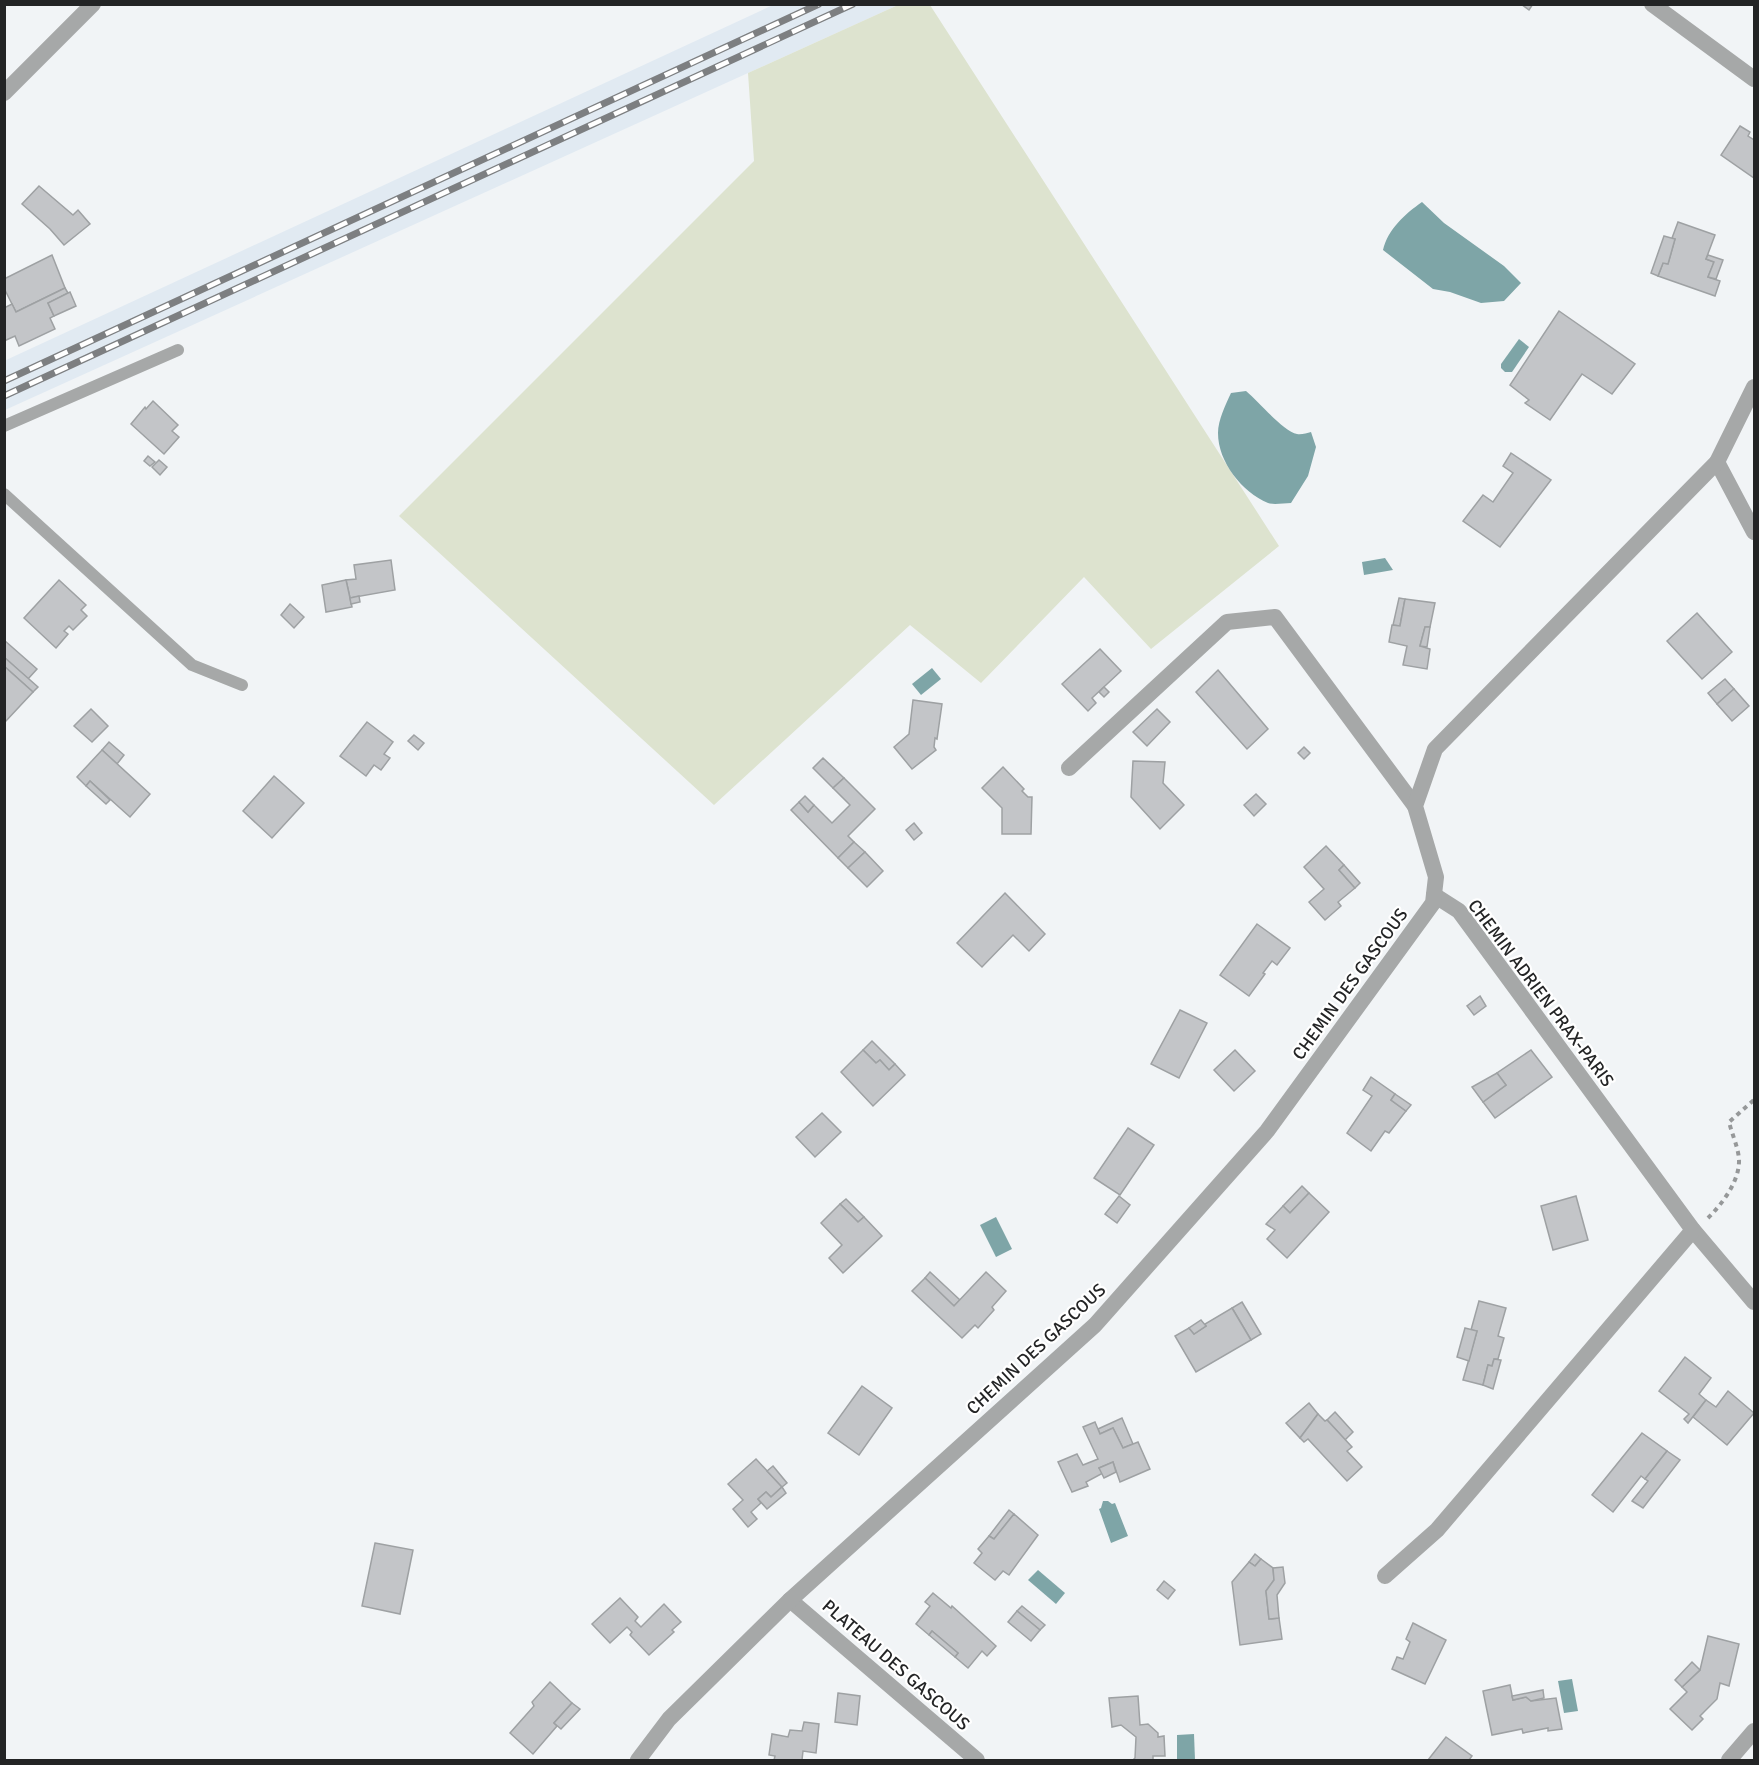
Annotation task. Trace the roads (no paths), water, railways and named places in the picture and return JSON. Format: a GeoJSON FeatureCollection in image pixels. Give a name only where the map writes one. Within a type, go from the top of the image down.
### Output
{"type":"FeatureCollection","features":[{"type":"Feature","properties":{"kind":"street"},"geometry":{"type":"LineString","coordinates":[[4,93],[93,4]]}},
{"type":"Feature","properties":{"kind":"street"},"geometry":{"type":"LineString","coordinates":[[1652,4],[1755,79]]}},
{"type":"Feature","properties":{"kind":"street"},"geometry":{"type":"LineString","coordinates":[[1415,806],[1435,749],[1718,462],[1755,387]]}},
{"type":"Feature","properties":{"kind":"street"},"geometry":{"type":"LineString","coordinates":[[1718,462],[1755,532]]}},
{"type":"Feature","properties":{"kind":"street"},"geometry":{"type":"LineString","coordinates":[[1069,768],[1227,622],[1275,617],[1415,806],[1436,877],[1434,895]]}},
{"type":"Feature","properties":{"kind":"street","name":"CHEMIN ADRIEN PRAX-PARIS"},"geometry":{"type":"LineString","coordinates":[[1434,895],[1459,910],[1693,1230],[1755,1302]]}},
{"type":"Feature","properties":{"kind":"street","name":"CHEMIN DES GASCOUS"},"geometry":{"type":"LineString","coordinates":[[638,1761],[669,1719],[790,1600],[1095,1325],[1267,1131],[1432,903],[1434,895]]}},
{"type":"Feature","properties":{"kind":"street"},"geometry":{"type":"LineString","coordinates":[[1385,1576],[1437,1530],[1693,1230]]}},
{"type":"Feature","properties":{"kind":"street","name":"PLATEAU DES GASCOUS"},"geometry":{"type":"LineString","coordinates":[[790,1600],[977,1761]]}},
{"type":"Feature","properties":{"kind":"street"},"geometry":{"type":"LineString","coordinates":[[1729,1761],[1755,1731]]}},
{"type":"Feature","properties":{"kind":"lane"},"geometry":{"type":"LineString","coordinates":[[4,426],[178,350]]}},
{"type":"Feature","properties":{"kind":"lane"},"geometry":{"type":"LineString","coordinates":[[4,494],[192,665],[242,685]]}},
{"type":"Feature","properties":{"kind":"water"},"geometry":{"type":"Polygon","coordinates":[[[1422,202],[1444,223],[1504,266],[1521,283],[1504,301],[1481,303],[1450,292],[1433,289],[1383,250],[1385,242],[1398,223],[1422,202]]]}},
{"type":"Feature","properties":{"kind":"water"},"geometry":{"type":"Polygon","coordinates":[[[1519,339],[1529,347],[1512,372],[1505,372],[1501,364],[1519,339]]]}},
{"type":"Feature","properties":{"kind":"water"},"geometry":{"type":"Polygon","coordinates":[[[1246,391],[1291,432],[1304,434],[1311,432],[1316,447],[1308,476],[1291,503],[1270,504],[1249,492],[1233,475],[1222,455],[1218,433],[1223,412],[1231,393],[1246,391]]]}},
{"type":"Feature","properties":{"kind":"water"},"geometry":{"type":"Polygon","coordinates":[[[1385,558],[1393,570],[1364,575],[1362,562],[1385,558]]]}},
{"type":"Feature","properties":{"kind":"water"},"geometry":{"type":"Polygon","coordinates":[[[932,668],[941,679],[921,695],[912,684],[932,668]]]}},
{"type":"Feature","properties":{"kind":"water"},"geometry":{"type":"Polygon","coordinates":[[[996,1217],[1012,1249],[996,1257],[980,1225],[996,1217]]]}},
{"type":"Feature","properties":{"kind":"water"},"geometry":{"type":"Polygon","coordinates":[[[1103,1501],[1115,1503],[1128,1536],[1111,1543],[1099,1509],[1103,1501]]]}},
{"type":"Feature","properties":{"kind":"water"},"geometry":{"type":"Polygon","coordinates":[[[1038,1570],[1065,1593],[1056,1604],[1028,1580],[1038,1570]]]}},
{"type":"Feature","properties":{"kind":"water"},"geometry":{"type":"Polygon","coordinates":[[[1572,1679],[1578,1711],[1564,1713],[1558,1681],[1572,1679]]]}},
{"type":"Feature","properties":{"kind":"water"},"geometry":{"type":"Polygon","coordinates":[[[1194,1734],[1195,1760],[1177,1760],[1177,1735],[1194,1734]]]}},
{"type":"Feature","properties":{"kind":"railway"},"geometry":{"type":"LineString","coordinates":[[4,381],[819,4]]}},
{"type":"Feature","properties":{"kind":"railway"},"geometry":{"type":"LineString","coordinates":[[4,396],[853,4]]}}]}
